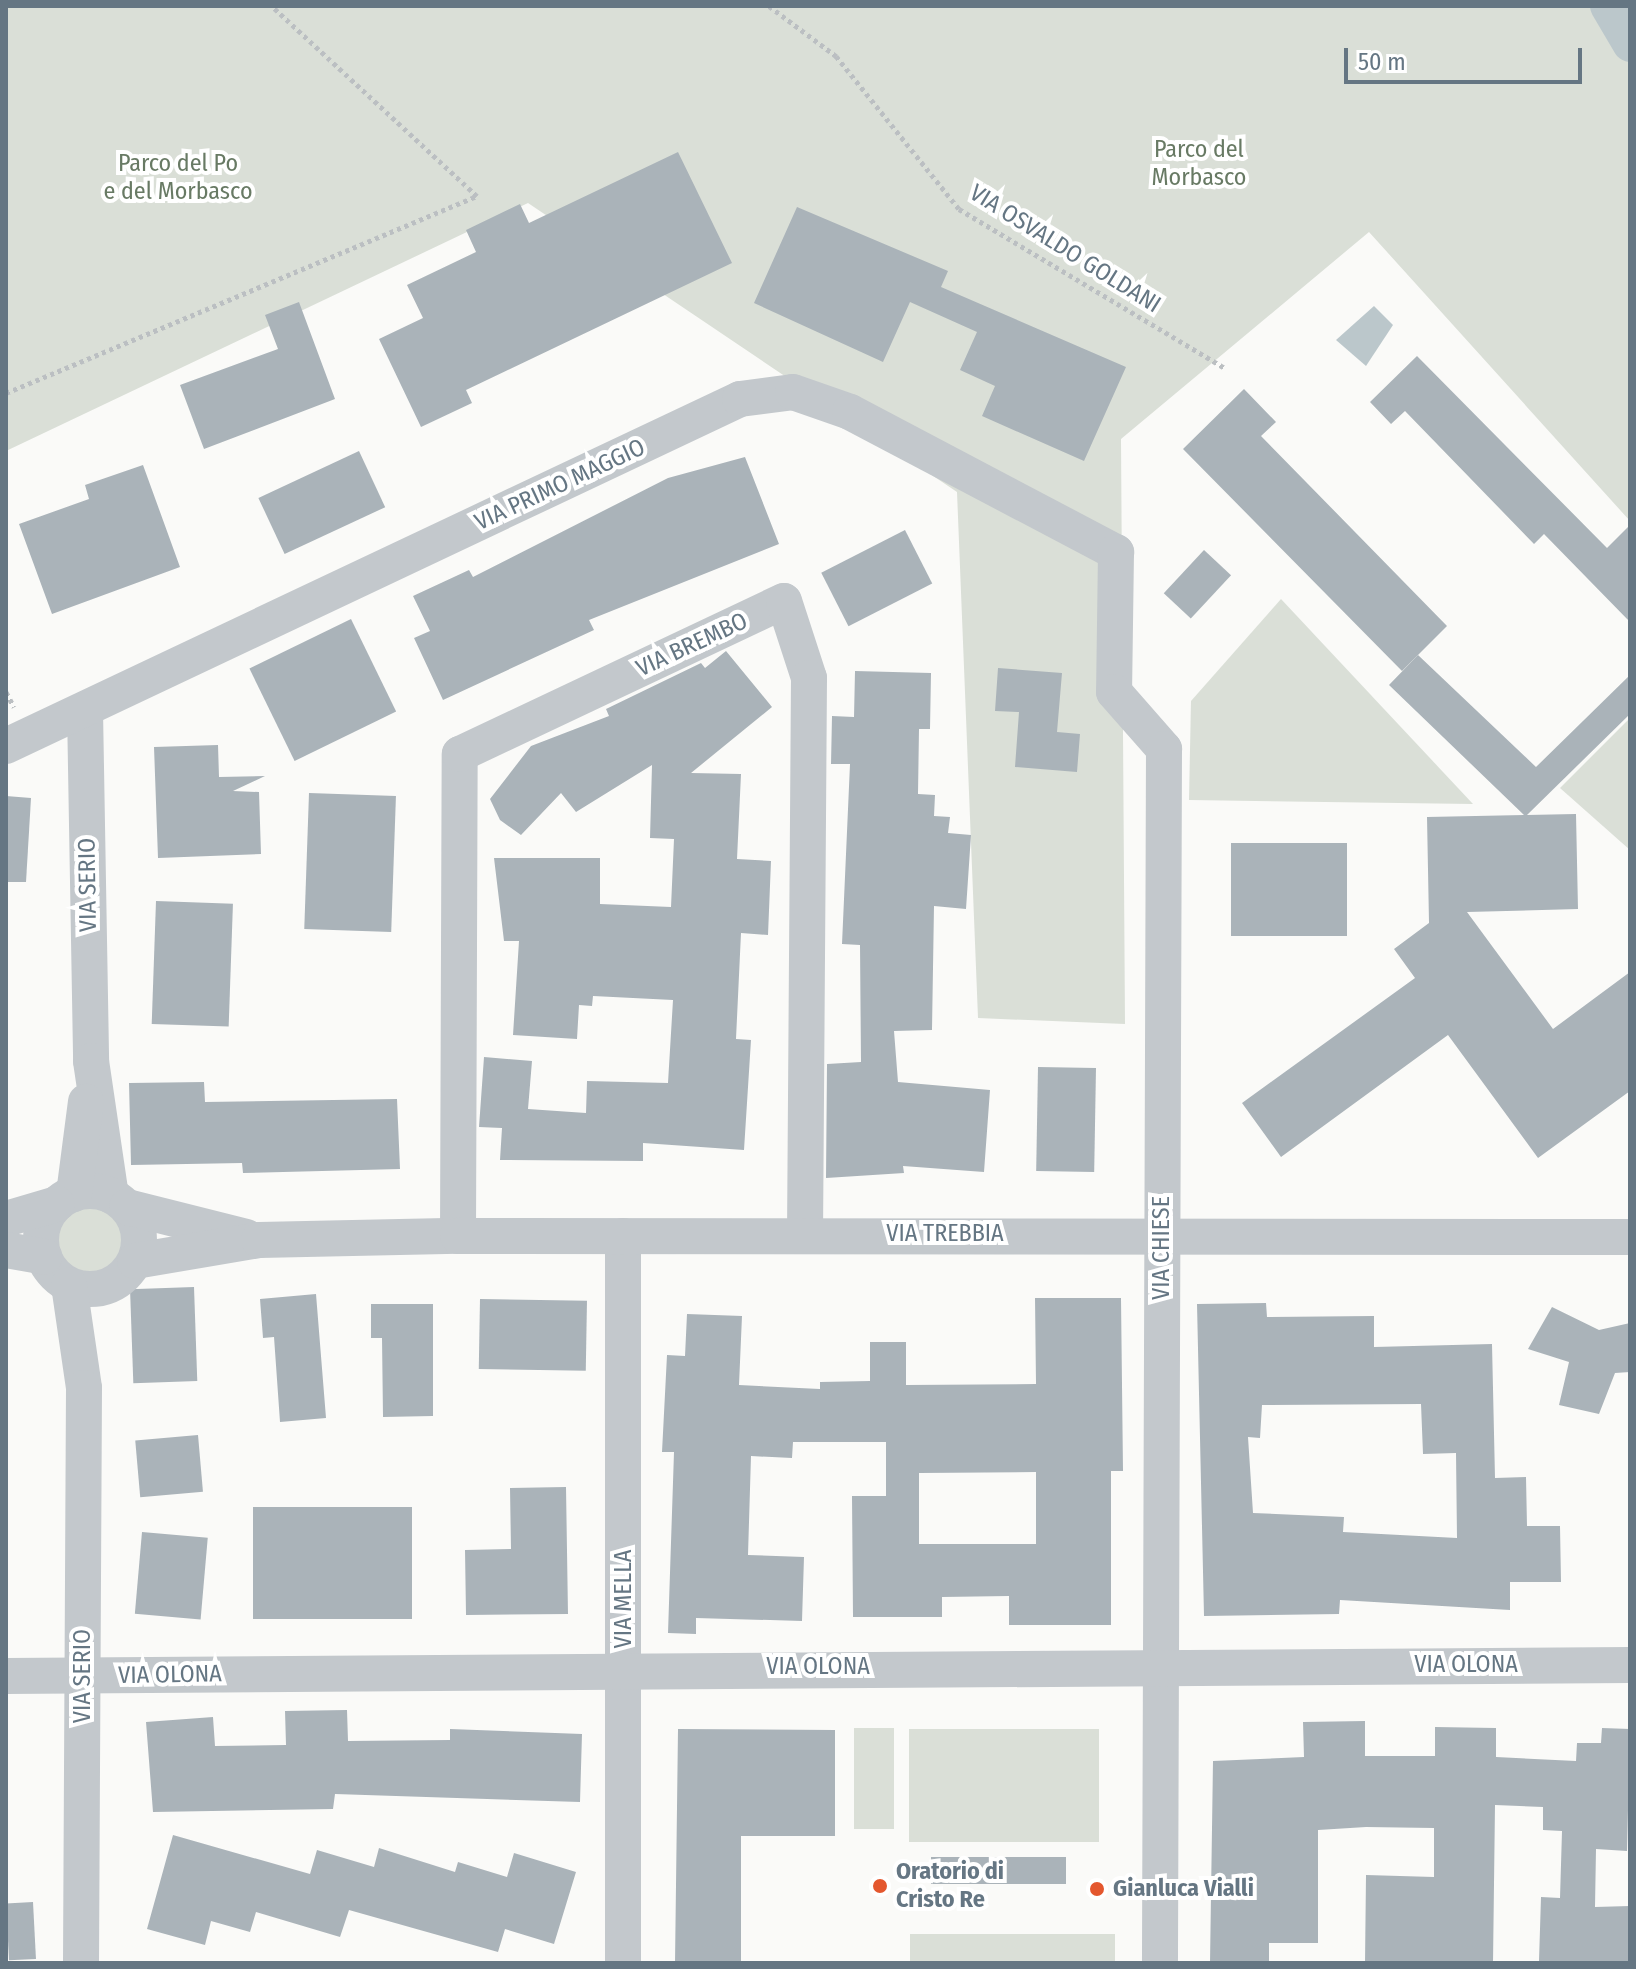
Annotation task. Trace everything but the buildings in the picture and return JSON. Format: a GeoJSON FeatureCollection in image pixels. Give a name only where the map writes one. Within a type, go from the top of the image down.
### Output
{"type":"FeatureCollection","features":[{"type":"Feature","properties":{"kind":"street","name":"VIA PRIMO MAGGIO"},"geometry":{"type":"LineString","coordinates":[[6,746],[740,399],[793,392],[850,412],[1116,552]]}},
{"type":"Feature","properties":{"kind":"street","name":"VIA CHIESE"},"geometry":{"type":"LineString","coordinates":[[1116,552],[1114,692],[1164,749],[1160,1963]]}},
{"type":"Feature","properties":{"kind":"street","name":"VIA BREMBO"},"geometry":{"type":"LineString","coordinates":[[458,1236],[460,754],[784,601],[809,678],[805,1233]]}},
{"type":"Feature","properties":{"kind":"street","name":"VIA SERIO"},"geometry":{"type":"LineString","coordinates":[[85,710],[91,1061],[119,1201]]}},
{"type":"Feature","properties":{"kind":"street","name":"VIA SERIO"},"geometry":{"type":"LineString","coordinates":[[65,1199],[91,1061]]}},
{"type":"Feature","properties":{"kind":"street"},"geometry":{"type":"LineString","coordinates":[[6,1219],[65,1199],[119,1201],[139,1233],[135,1261],[107,1287],[69,1285],[44,1257],[42,1229],[65,1199]]}},
{"type":"Feature","properties":{"kind":"street","name":"VIA TREBBIA"},"geometry":{"type":"LineString","coordinates":[[119,1201],[259,1240]]}},
{"type":"Feature","properties":{"kind":"street","name":"VIA TREBBIA"},"geometry":{"type":"LineString","coordinates":[[135,1261],[259,1240],[458,1236],[805,1233],[1630,1237]]}},
{"type":"Feature","properties":{"kind":"street","name":"VIA MELLA"},"geometry":{"type":"LineString","coordinates":[[623,1236],[623,1963]]}},
{"type":"Feature","properties":{"kind":"street"},"geometry":{"type":"LineString","coordinates":[[6,1250],[44,1257]]}},
{"type":"Feature","properties":{"kind":"street","name":"VIA SERIO"},"geometry":{"type":"LineString","coordinates":[[69,1285],[84,1388],[81,1963]]}},
{"type":"Feature","properties":{"kind":"street","name":"VIA SERIO"},"geometry":{"type":"LineString","coordinates":[[84,1388],[107,1287]]}},
{"type":"Feature","properties":{"kind":"street","name":"VIA OLONA"},"geometry":{"type":"LineString","coordinates":[[6,1676],[625,1668],[1630,1665]]}},
{"type":"Feature","properties":{"kind":"path"},"geometry":{"type":"LineString","coordinates":[[6,393],[477,196],[272,6]]}},
{"type":"Feature","properties":{"kind":"path","name":"VIA OSVALDO GOLDANI"},"geometry":{"type":"LineString","coordinates":[[769,6],[836,56],[959,209],[1225,368]]}},
{"type":"Feature","properties":{"kind":"green space","name":"Parco del Po e del Morbasco"},"geometry":{"type":"Polygon","coordinates":[[[6,6],[1630,6],[1630,521],[1369,232],[1121,439],[1125,1024],[978,1018],[957,492],[528,203],[6,451],[6,6]]]}},
{"type":"Feature","properties":{"kind":"green space"},"geometry":{"type":"Polygon","coordinates":[[[1281,599],[1473,804],[1189,800],[1191,701],[1281,599]]]}},
{"type":"Feature","properties":{"kind":"green space"},"geometry":{"type":"Polygon","coordinates":[[[1630,718],[1630,850],[1560,788],[1630,718]]]}},
{"type":"Feature","properties":{"kind":"green space"},"geometry":{"type":"Polygon","coordinates":[[[90,1207],[103,1210],[113,1217],[120,1227],[123,1240],[120,1253],[113,1263],[103,1270],[90,1273],[77,1270],[67,1263],[60,1253],[57,1240],[60,1227],[67,1217],[77,1210],[90,1207]]]}},
{"type":"Feature","properties":{"kind":"green space"},"geometry":{"type":"Polygon","coordinates":[[[854,1728],[894,1728],[894,1829],[854,1829],[854,1728]]]}},
{"type":"Feature","properties":{"kind":"green space"},"geometry":{"type":"Polygon","coordinates":[[[909,1729],[1099,1729],[1099,1842],[909,1842],[909,1729]]]}},
{"type":"Feature","properties":{"kind":"green space"},"geometry":{"type":"Polygon","coordinates":[[[910,1934],[1115,1934],[1115,1963],[910,1963],[910,1934]]]}},
{"type":"Feature","properties":{"kind":"shaded area"},"geometry":{"type":"Polygon","coordinates":[[[1374,306],[1393,325],[1366,366],[1336,340],[1374,306]]]}},
{"type":"Feature","properties":{"kind":"waterway"},"geometry":{"type":"LineString","coordinates":[[1607,6],[1630,45]]}},
{"type":"Feature","properties":{"kind":"place","name":"Oratorio di Cristo Re"},"geometry":{"type":"Point","coordinates":[880,1886]}},
{"type":"Feature","properties":{"kind":"place","name":"Gianluca Vialli"},"geometry":{"type":"Point","coordinates":[1097,1889]}},
{"type":"Feature","properties":{"kind":"park label","name":"Parco del Morbasco"},"geometry":{"type":"Point","coordinates":[1199,164]}}]}
